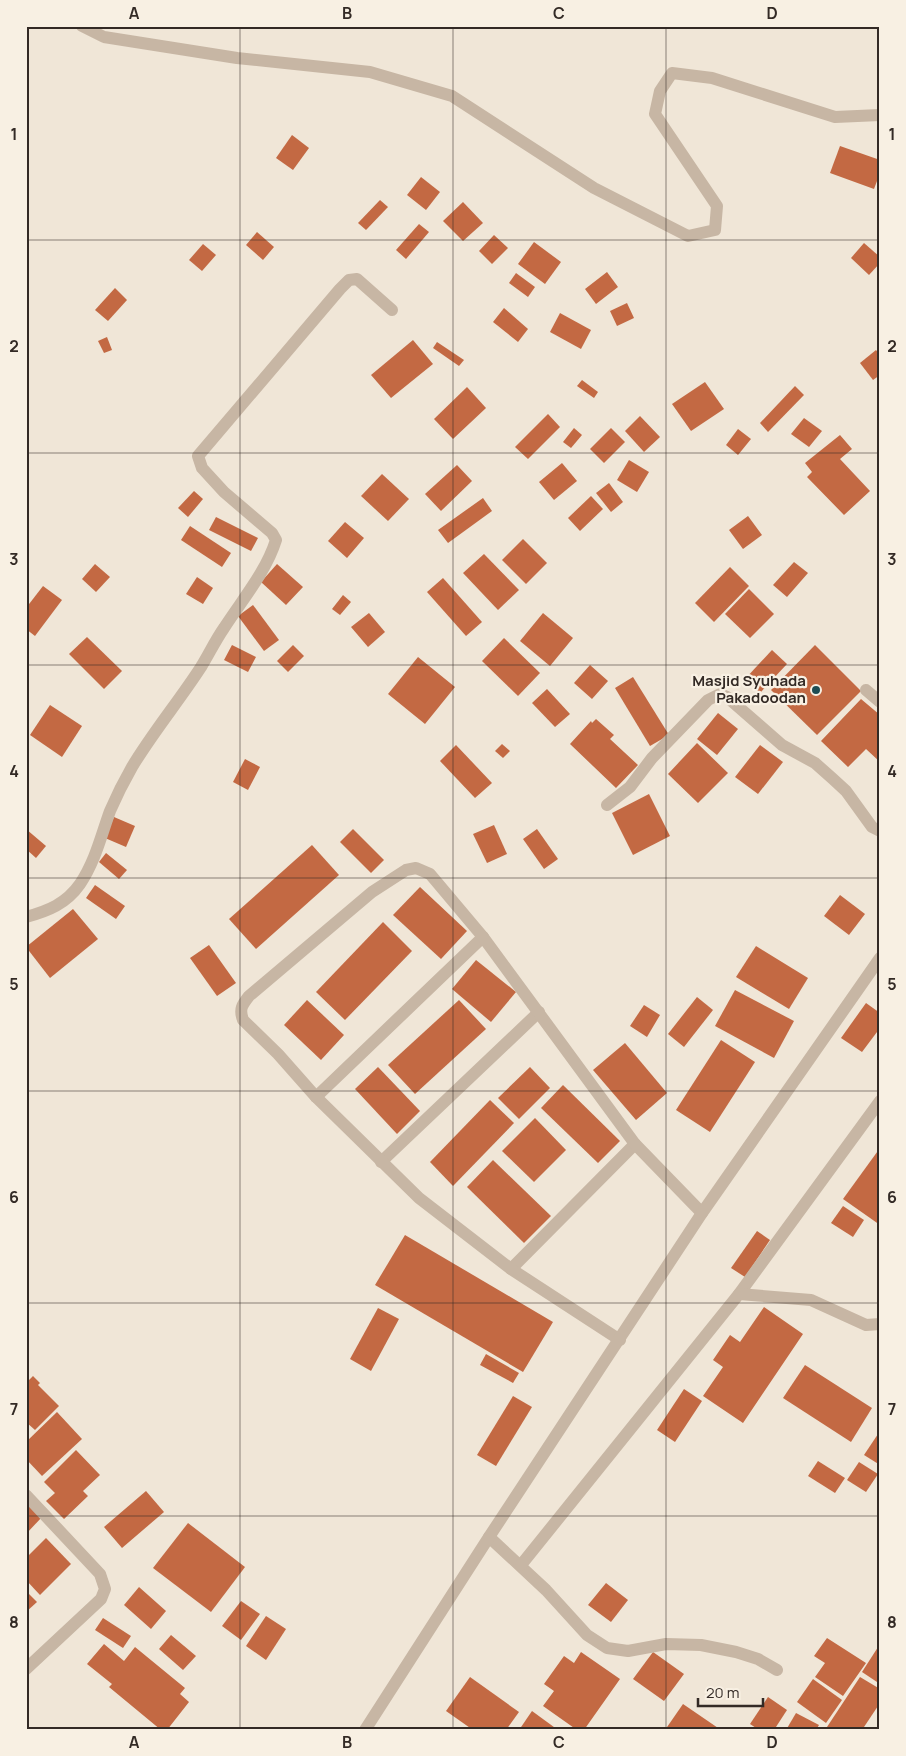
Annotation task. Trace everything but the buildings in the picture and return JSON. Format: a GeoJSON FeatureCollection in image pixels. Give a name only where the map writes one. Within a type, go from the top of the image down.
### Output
{"type":"FeatureCollection","features":[{"type":"Feature","properties":{"kind":"street"},"geometry":{"type":"LineString","coordinates":[[82,26],[104,38],[237,58],[370,72],[452,96],[594,188],[688,236],[715,230],[717,206],[655,114],[660,91],[672,73],[712,78],[835,116],[880,115]]}},
{"type":"Feature","properties":{"kind":"street"},"geometry":{"type":"LineString","coordinates":[[26,917],[50,910],[66,900],[79,886],[90,868],[111,810],[131,769],[201,667],[223,628],[239,607],[272,552],[276,540],[272,533],[224,492],[202,468],[198,456],[349,280],[357,279],[392,310]]}},
{"type":"Feature","properties":{"kind":"street"},"geometry":{"type":"LineString","coordinates":[[866,690],[880,702]]}},
{"type":"Feature","properties":{"kind":"street"},"geometry":{"type":"LineString","coordinates":[[607,805],[630,787],[652,758],[708,700],[720,694],[727,697],[782,745],[815,763],[846,791],[872,826],[880,831]]}},
{"type":"Feature","properties":{"kind":"street"},"geometry":{"type":"LineString","coordinates":[[620,1340],[511,1269],[419,1198],[316,1097],[278,1054],[243,1020],[240,1013],[242,1006],[249,996],[372,892],[406,870],[416,868],[430,874],[483,937],[635,1144],[702,1213]]}},
{"type":"Feature","properties":{"kind":"street"},"geometry":{"type":"LineString","coordinates":[[316,1097],[483,937]]}},
{"type":"Feature","properties":{"kind":"street"},"geometry":{"type":"LineString","coordinates":[[366,1730],[489,1537],[702,1213],[880,958]]}},
{"type":"Feature","properties":{"kind":"street"},"geometry":{"type":"LineString","coordinates":[[381,1162],[539,1012]]}},
{"type":"Feature","properties":{"kind":"street"},"geometry":{"type":"LineString","coordinates":[[521,1565],[739,1294],[880,1101]]}},
{"type":"Feature","properties":{"kind":"street"},"geometry":{"type":"LineString","coordinates":[[511,1269],[635,1144]]}},
{"type":"Feature","properties":{"kind":"street"},"geometry":{"type":"LineString","coordinates":[[739,1294],[811,1300],[866,1325],[880,1324]]}},
{"type":"Feature","properties":{"kind":"street"},"geometry":{"type":"LineString","coordinates":[[26,1495],[100,1574],[104,1589],[101,1599],[26,1669]]}},
{"type":"Feature","properties":{"kind":"street"},"geometry":{"type":"LineString","coordinates":[[489,1537],[521,1565],[587,1634],[607,1648],[628,1651],[666,1644],[701,1645],[751,1656],[777,1670]]}},
{"type":"Feature","properties":{"kind":"place","name":"Masjid Syuhada Pakadoodan"},"geometry":{"type":"Point","coordinates":[816,690]}}]}
